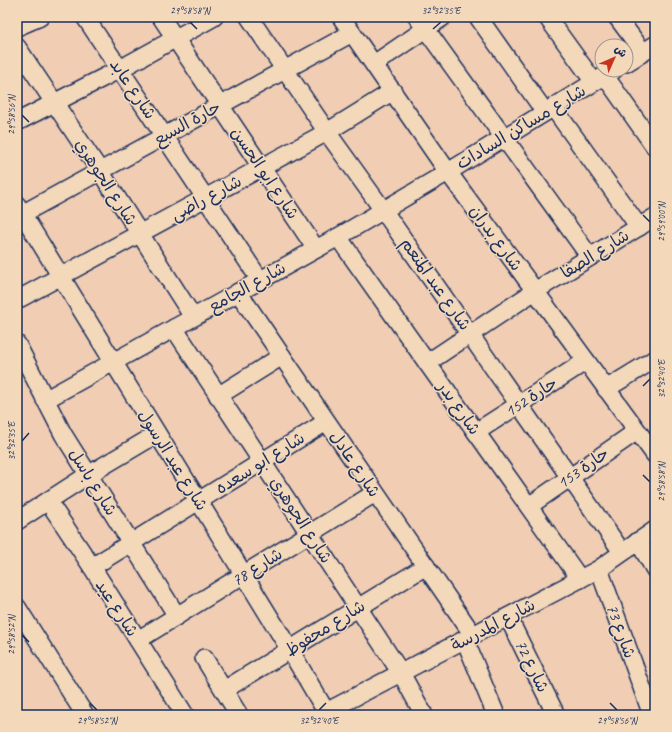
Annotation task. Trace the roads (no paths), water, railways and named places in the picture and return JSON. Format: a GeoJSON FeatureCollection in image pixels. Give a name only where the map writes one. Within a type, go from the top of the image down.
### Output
{"type":"FeatureCollection","features":[{"type":"Feature","properties":{"kind":"street"},"geometry":{"type":"LineString","coordinates":[[17,27],[40,17]]}},
{"type":"Feature","properties":{"kind":"street","name":"شارع عابد"},"geometry":{"type":"LineString","coordinates":[[85,17],[260,280]]}},
{"type":"Feature","properties":{"kind":"street","name":"شارع ابو الحسن"},"geometry":{"type":"LineString","coordinates":[[160,17],[316,249]]}},
{"type":"Feature","properties":{"kind":"street"},"geometry":{"type":"LineString","coordinates":[[17,122],[120,69],[214,17]]}},
{"type":"Feature","properties":{"kind":"street","name":"شارع عبد المنعم"},"geometry":{"type":"LineString","coordinates":[[249,17],[327,132],[384,210],[622,552]]}},
{"type":"Feature","properties":{"kind":"street","name":"شارع بدران"},"geometry":{"type":"LineString","coordinates":[[341,17],[448,172],[655,455]]}},
{"type":"Feature","properties":{"kind":"street"},"geometry":{"type":"LineString","coordinates":[[374,64],[422,23],[442,17]]}},
{"type":"Feature","properties":{"kind":"street"},"geometry":{"type":"LineString","coordinates":[[478,17],[639,227]]}},
{"type":"Feature","properties":{"kind":"street"},"geometry":{"type":"LineString","coordinates":[[547,17],[594,66]]}},
{"type":"Feature","properties":{"kind":"street"},"geometry":{"type":"LineString","coordinates":[[617,17],[652,48],[634,58]]}},
{"type":"Feature","properties":{"kind":"street"},"geometry":{"type":"LineString","coordinates":[[422,23],[590,257]]}},
{"type":"Feature","properties":{"kind":"street","name":"حارة السبع"},"geometry":{"type":"LineString","coordinates":[[20,210],[100,171],[352,33]]}},
{"type":"Feature","properties":{"kind":"street","name":"شارع الجوهري"},"geometry":{"type":"LineString","coordinates":[[17,47],[100,171],[193,317]]}},
{"type":"Feature","properties":{"kind":"street","name":"شارع مساكن السادات"},"geometry":{"type":"LineString","coordinates":[[448,172],[601,78]]}},
{"type":"Feature","properties":{"kind":"street"},"geometry":{"type":"LineString","coordinates":[[605,78],[655,147]]}},
{"type":"Feature","properties":{"kind":"street","name":"شارع راضى"},"geometry":{"type":"LineString","coordinates":[[17,300],[327,132],[393,91]]}},
{"type":"Feature","properties":{"kind":"street","name":"شارع الجامع"},"geometry":{"type":"LineString","coordinates":[[45,400],[338,237],[448,172]]}},
{"type":"Feature","properties":{"kind":"street","name":"شارع عبد الرسول"},"geometry":{"type":"LineString","coordinates":[[20,210],[290,650],[327,714]]}},
{"type":"Feature","properties":{"kind":"street","name":"شارع الصفا"},"geometry":{"type":"LineString","coordinates":[[427,363],[535,291],[655,217]]}},
{"type":"Feature","properties":{"kind":"street","name":"شارع بدر"},"geometry":{"type":"LineString","coordinates":[[338,237],[580,580]]}},
{"type":"Feature","properties":{"kind":"street","name":"شارع عادل"},"geometry":{"type":"LineString","coordinates":[[238,292],[426,566],[469,637],[496,715]]}},
{"type":"Feature","properties":{"kind":"street","name":"شارع الجوهري"},"geometry":{"type":"LineString","coordinates":[[174,328],[401,673],[424,715]]}},
{"type":"Feature","properties":{"kind":"street","name":"شارع باسل"},"geometry":{"type":"LineString","coordinates":[[17,344],[63,434],[177,616]]}},
{"type":"Feature","properties":{"kind":"street"},"geometry":{"type":"LineString","coordinates":[[218,396],[282,356]]}},
{"type":"Feature","properties":{"kind":"street"},"geometry":{"type":"LineString","coordinates":[[606,390],[655,359]]}},
{"type":"Feature","properties":{"kind":"street","name":"حارة 152"},"geometry":{"type":"LineString","coordinates":[[476,432],[586,361]]}},
{"type":"Feature","properties":{"kind":"street","name":"شارع ابو سعده"},"geometry":{"type":"LineString","coordinates":[[92,568],[326,422]]}},
{"type":"Feature","properties":{"kind":"street","name":"حارة 153"},"geometry":{"type":"LineString","coordinates":[[528,506],[637,430]]}},
{"type":"Feature","properties":{"kind":"street"},"geometry":{"type":"LineString","coordinates":[[17,521],[88,475],[157,434]]}},
{"type":"Feature","properties":{"kind":"street","name":"شارع 78"},"geometry":{"type":"LineString","coordinates":[[138,640],[375,493]]}},
{"type":"Feature","properties":{"kind":"street","name":"شارع عيد"},"geometry":{"type":"LineString","coordinates":[[48,501],[185,715]]}},
{"type":"Feature","properties":{"kind":"street","name":"شارع المدرسة"},"geometry":{"type":"LineString","coordinates":[[327,714],[401,673],[580,580],[599,569],[655,530]]}},
{"type":"Feature","properties":{"kind":"street"},"geometry":{"type":"LineString","coordinates":[[638,541],[655,570]]}},
{"type":"Feature","properties":{"kind":"street","name":"شارع محفوظ"},"geometry":{"type":"LineString","coordinates":[[224,690],[426,566]]}},
{"type":"Feature","properties":{"kind":"street","name":"شارع 73"},"geometry":{"type":"LineString","coordinates":[[599,569],[652,715]]}},
{"type":"Feature","properties":{"kind":"street"},"geometry":{"type":"LineString","coordinates":[[17,607],[85,715]]}},
{"type":"Feature","properties":{"kind":"street","name":"شارع 72"},"geometry":{"type":"LineString","coordinates":[[508,617],[556,715]]}},
{"type":"Feature","properties":{"kind":"street"},"geometry":{"type":"LineString","coordinates":[[204,658],[239,715]]}}]}
